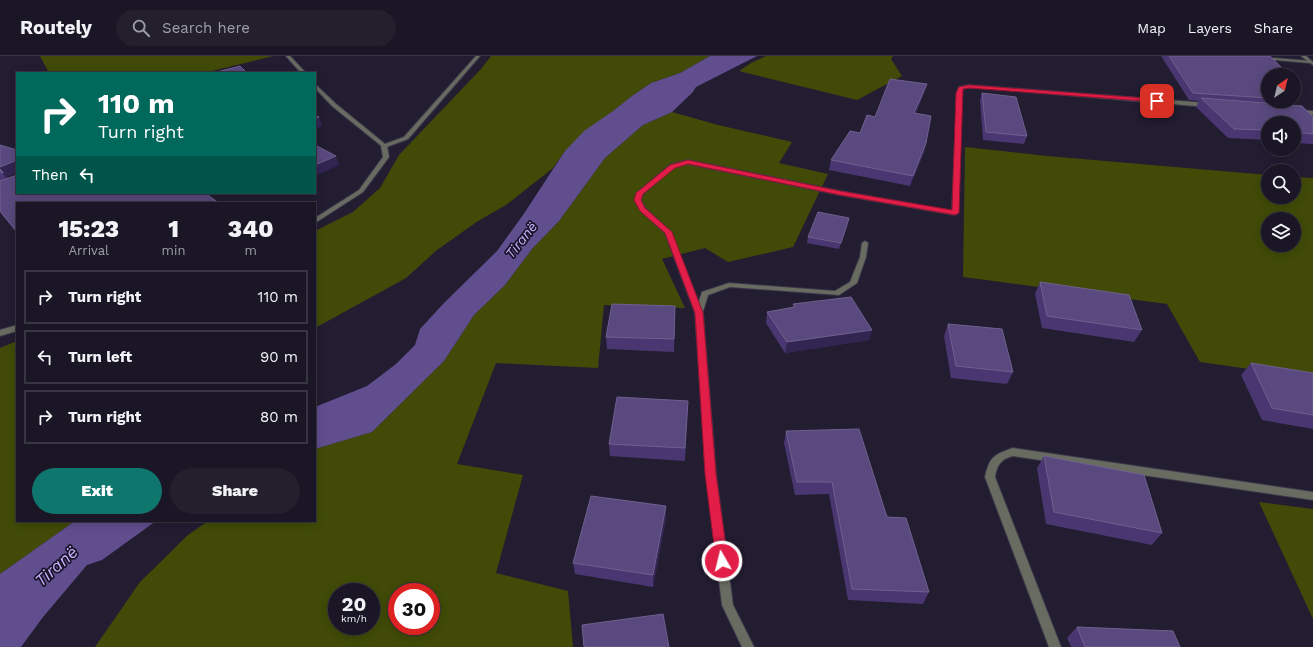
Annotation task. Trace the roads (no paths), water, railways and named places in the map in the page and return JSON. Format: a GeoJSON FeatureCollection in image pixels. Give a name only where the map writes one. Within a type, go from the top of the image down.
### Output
{"type":"FeatureCollection","features":[{"type":"Feature","properties":{"kind":"street"},"geometry":{"type":"LineString","coordinates":[[288,56],[303,72]]}},
{"type":"Feature","properties":{"kind":"street"},"geometry":{"type":"LineString","coordinates":[[384,146],[406,138],[478,56]]}},
{"type":"Feature","properties":{"kind":"street"},"geometry":{"type":"LineString","coordinates":[[1303,56],[1312,63]]}},
{"type":"Feature","properties":{"kind":"street"},"geometry":{"type":"LineString","coordinates":[[1256,58],[1312,63]]}},
{"type":"Feature","properties":{"kind":"street"},"geometry":{"type":"LineString","coordinates":[[316,86],[334,105],[384,146],[386,157],[361,191],[316,220]]}},
{"type":"Feature","properties":{"kind":"street"},"geometry":{"type":"LineString","coordinates":[[748,647],[728,605],[711,474],[699,313],[668,232],[642,209],[638,200],[640,193],[672,166],[688,162],[840,193],[955,213],[959,93],[961,88],[969,86],[1211,105]]}},
{"type":"Feature","properties":{"kind":"street"},"geometry":{"type":"LineString","coordinates":[[1290,111],[1313,113]]}},
{"type":"Feature","properties":{"kind":"street"},"geometry":{"type":"LineString","coordinates":[[699,313],[705,294],[729,285],[836,293],[854,283],[863,258],[865,243]]}},
{"type":"Feature","properties":{"kind":"street"},"geometry":{"type":"LineString","coordinates":[[0,333],[16,328]]}},
{"type":"Feature","properties":{"kind":"street"},"geometry":{"type":"LineString","coordinates":[[1055,647],[990,477],[992,464],[998,456],[1013,452],[1313,496]]}},
{"type":"Feature","properties":{"kind":"water","name":"Tiranë"},"geometry":{"type":"Polygon","coordinates":[[[710,56],[757,56],[696,87],[692,93],[672,112],[643,125],[605,158],[559,221],[532,249],[505,285],[474,315],[444,361],[372,432],[316,449],[316,407],[367,386],[396,364],[415,345],[420,329],[497,251],[523,215],[565,151],[584,131],[651,83],[680,73],[710,56]]]}},
{"type":"Feature","properties":{"kind":"water","name":"Tiranë"},"geometry":{"type":"Polygon","coordinates":[[[74,522],[155,522],[102,560],[87,565],[43,617],[21,647],[0,647],[0,574],[74,522]]]}}]}
